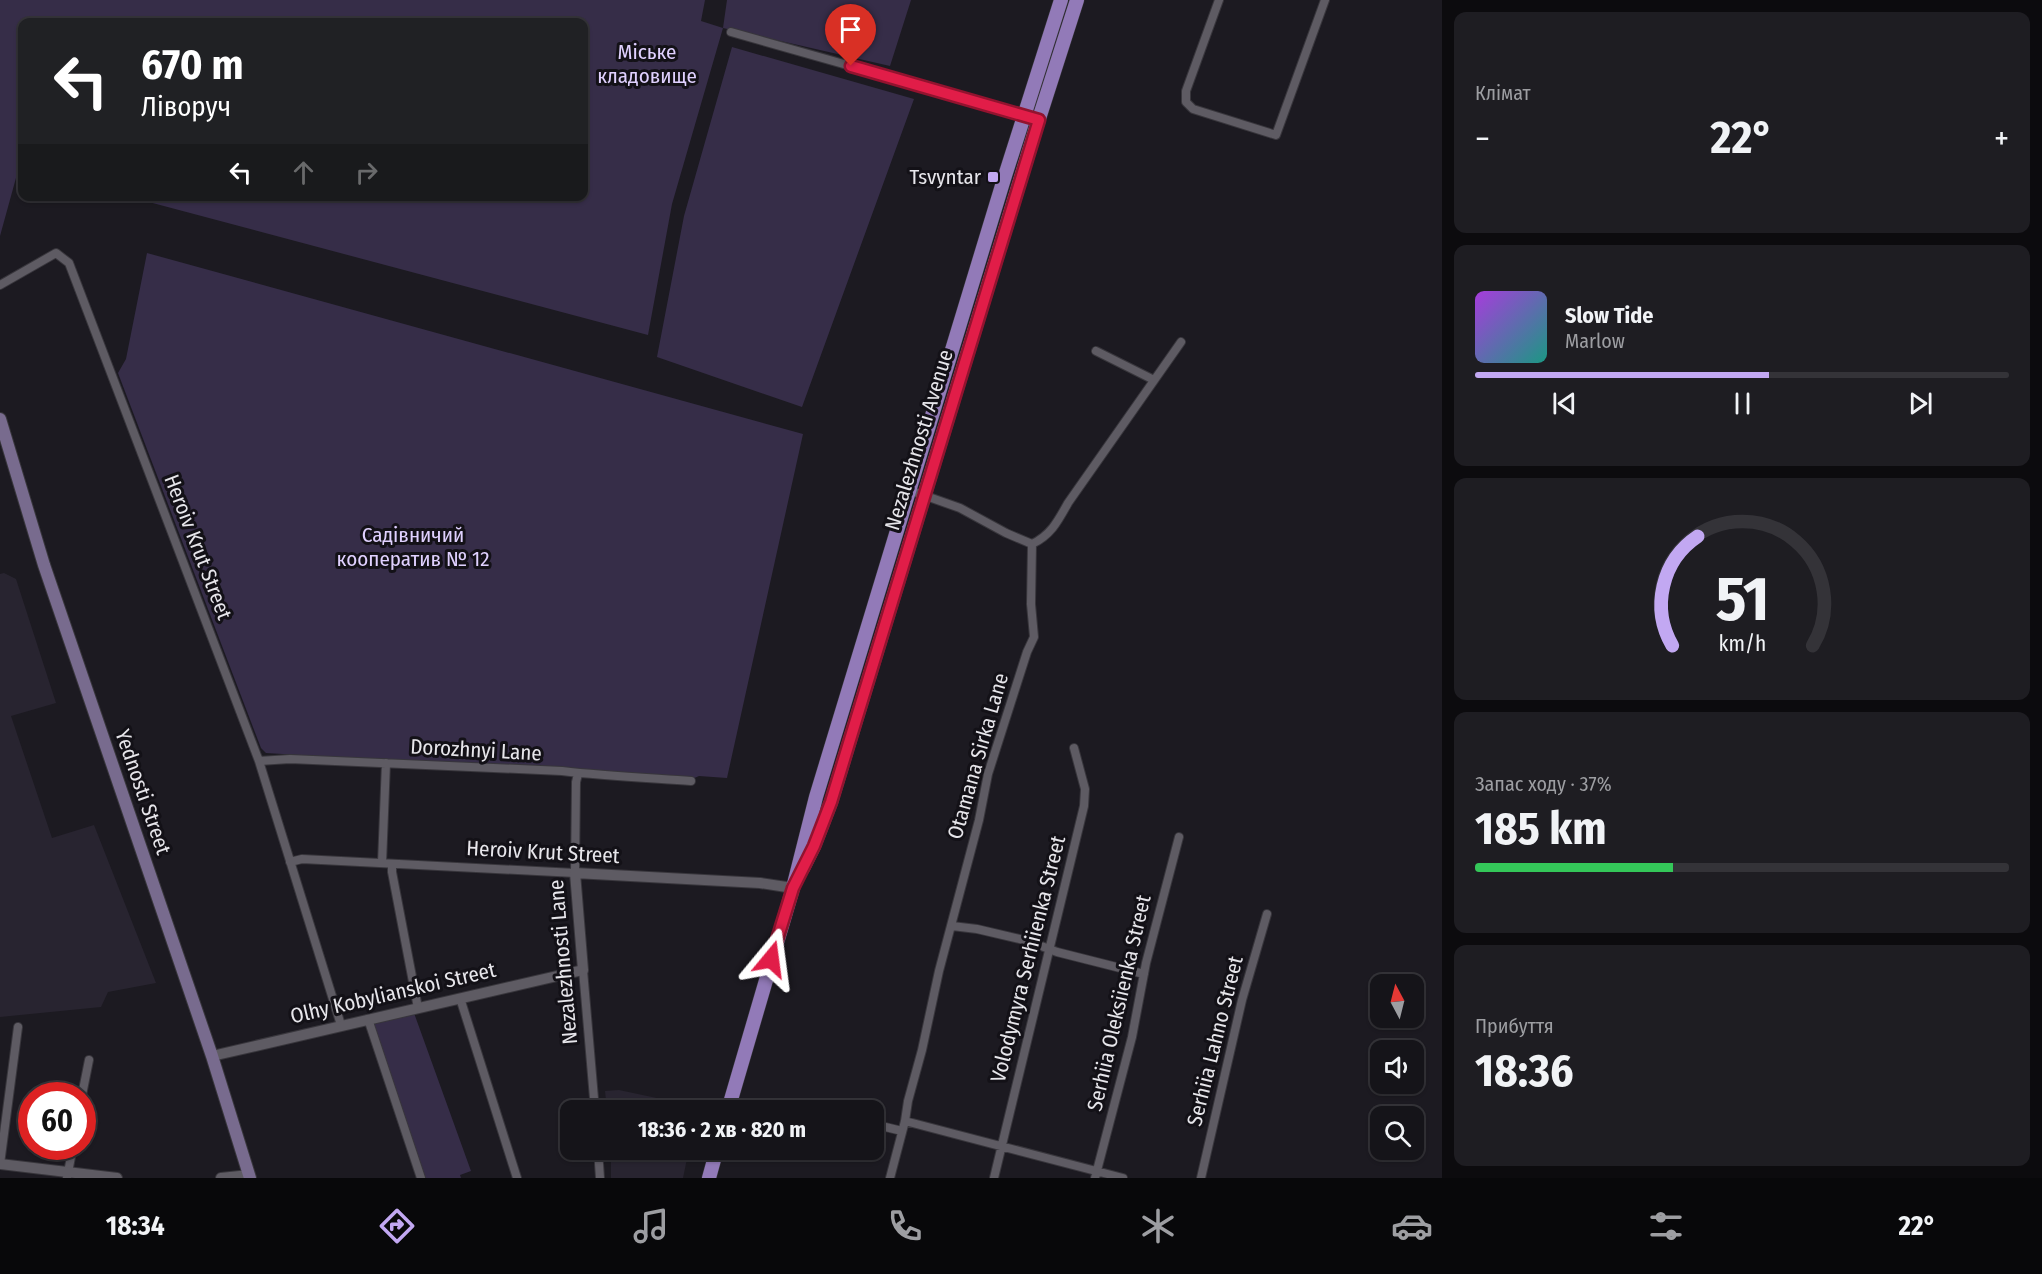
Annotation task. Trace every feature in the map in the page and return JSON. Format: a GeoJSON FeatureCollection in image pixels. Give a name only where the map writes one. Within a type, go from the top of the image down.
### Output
{"type":"FeatureCollection","features":[{"type":"Feature","properties":{"kind":"main road","name":"Nezalezhnosti Avenue"},"geometry":{"type":"LineString","coordinates":[[731,1100],[793,888],[814,803],[1061,0]]}},
{"type":"Feature","properties":{"kind":"main road","name":"Nezalezhnosti Avenue"},"geometry":{"type":"LineString","coordinates":[[793,888],[814,846],[829,808],[1077,0]]}},
{"type":"Feature","properties":{"kind":"main road","name":"Yednosti Street"},"geometry":{"type":"LineString","coordinates":[[0,419],[44,565],[212,1056],[249,1177]]}},
{"type":"Feature","properties":{"kind":"main road"},"geometry":{"type":"LineString","coordinates":[[814,803],[829,808]]}},
{"type":"Feature","properties":{"kind":"main road"},"geometry":{"type":"LineString","coordinates":[[709,1178],[714,1160]]}},
{"type":"Feature","properties":{"kind":"street"},"geometry":{"type":"LineString","coordinates":[[1219,0],[1186,91],[1186,102],[1193,109],[1276,135],[1325,0]]}},
{"type":"Feature","properties":{"kind":"street"},"geometry":{"type":"LineString","coordinates":[[730,32],[1039,120]]}},
{"type":"Feature","properties":{"kind":"street","name":"Heroiv Krut Street"},"geometry":{"type":"LineString","coordinates":[[0,285],[56,253],[69,263],[258,760],[341,1025]]}},
{"type":"Feature","properties":{"kind":"street"},"geometry":{"type":"LineString","coordinates":[[909,490],[960,508],[1032,544],[1043,539],[1055,527],[1068,503],[1181,342]]}},
{"type":"Feature","properties":{"kind":"street"},"geometry":{"type":"LineString","coordinates":[[1096,351],[1154,380]]}},
{"type":"Feature","properties":{"kind":"street","name":"Otamana Sirka Lane"},"geometry":{"type":"LineString","coordinates":[[890,1178],[979,820],[988,774],[1027,652],[1034,637],[1031,604],[1032,544]]}},
{"type":"Feature","properties":{"kind":"street","name":"Volodymyra Serhiienka Street"},"geometry":{"type":"LineString","coordinates":[[994,1178],[1085,797],[1084,781],[1074,748]]}},
{"type":"Feature","properties":{"kind":"street","name":"Dorozhnyi Lane"},"geometry":{"type":"LineString","coordinates":[[258,760],[290,759],[562,771],[691,781]]}},
{"type":"Feature","properties":{"kind":"street"},"geometry":{"type":"LineString","coordinates":[[382,863],[386,763]]}},
{"type":"Feature","properties":{"kind":"street","name":"Nezalezhnosti Lane"},"geometry":{"type":"LineString","coordinates":[[578,774],[575,873],[593,1100]]}},
{"type":"Feature","properties":{"kind":"street","name":"Serhiia Oleksiienka Street"},"geometry":{"type":"LineString","coordinates":[[1096,1174],[1132,1037],[1144,974],[1179,837]]}},
{"type":"Feature","properties":{"kind":"street","name":"Heroiv Krut Street"},"geometry":{"type":"LineString","coordinates":[[290,862],[303,859],[382,863],[760,883],[793,888]]}},
{"type":"Feature","properties":{"kind":"street"},"geometry":{"type":"LineString","coordinates":[[392,864],[418,1008]]}},
{"type":"Feature","properties":{"kind":"street","name":"Serhiia Lahno Street"},"geometry":{"type":"LineString","coordinates":[[1200,1178],[1242,1000],[1267,914]]}},
{"type":"Feature","properties":{"kind":"street"},"geometry":{"type":"LineString","coordinates":[[952,926],[1012,937],[1144,974]]}},
{"type":"Feature","properties":{"kind":"street","name":"Olhy Kobylianskoi Street"},"geometry":{"type":"LineString","coordinates":[[212,1056],[583,970]]}},
{"type":"Feature","properties":{"kind":"street"},"geometry":{"type":"LineString","coordinates":[[460,998],[517,1178]]}},
{"type":"Feature","properties":{"kind":"street"},"geometry":{"type":"LineString","coordinates":[[368,1019],[421,1178]]}},
{"type":"Feature","properties":{"kind":"street"},"geometry":{"type":"LineString","coordinates":[[18,1027],[0,1164],[68,1175],[117,1178]]}},
{"type":"Feature","properties":{"kind":"street"},"geometry":{"type":"LineString","coordinates":[[85,1082],[89,1060]]}},
{"type":"Feature","properties":{"kind":"street"},"geometry":{"type":"LineString","coordinates":[[905,1121],[1096,1174],[1123,1178]]}},
{"type":"Feature","properties":{"kind":"street"},"geometry":{"type":"LineString","coordinates":[[884,1127],[902,1131]]}},
{"type":"Feature","properties":{"kind":"street"},"geometry":{"type":"LineString","coordinates":[[68,1175],[71,1160]]}},
{"type":"Feature","properties":{"kind":"street"},"geometry":{"type":"LineString","coordinates":[[598,1160],[600,1178]]}},
{"type":"Feature","properties":{"kind":"street"},"geometry":{"type":"LineString","coordinates":[[220,1178],[249,1177]]}},
{"type":"Feature","properties":{"kind":"shaded area"},"geometry":{"type":"Polygon","coordinates":[[[4,573],[16,579],[56,703],[11,716],[52,838],[94,825],[156,983],[108,992],[101,1007],[0,1017],[0,574],[4,573]]]}},
{"type":"Feature","properties":{"kind":"shaded area"},"geometry":{"type":"Polygon","coordinates":[[[619,1090],[666,1100],[606,1100],[605,1091],[619,1090]]]}},
{"type":"Feature","properties":{"kind":"shaded area"},"geometry":{"type":"Polygon","coordinates":[[[611,1160],[687,1160],[683,1178],[611,1178],[611,1160]]]}},
{"type":"Feature","properties":{"kind":"green space","name":"Міське кладовище"},"geometry":{"type":"Polygon","coordinates":[[[0,0],[705,0],[701,21],[723,28],[672,204],[648,335],[145,201],[588,201],[588,18],[18,18],[18,171],[0,236],[0,0]]]}},
{"type":"Feature","properties":{"kind":"green space"},"geometry":{"type":"Polygon","coordinates":[[[727,0],[911,0],[890,66],[723,28],[727,0]]]}},
{"type":"Feature","properties":{"kind":"green space"},"geometry":{"type":"Polygon","coordinates":[[[732,47],[914,99],[802,407],[657,357],[684,216],[732,47]]]}},
{"type":"Feature","properties":{"kind":"green space","name":"Садівничий кооператив № 12"},"geometry":{"type":"Polygon","coordinates":[[[147,253],[803,434],[727,778],[699,776],[692,779],[266,753],[261,748],[118,373],[126,359],[147,253]]]}},
{"type":"Feature","properties":{"kind":"green space"},"geometry":{"type":"Polygon","coordinates":[[[414,1013],[471,1171],[460,1175],[461,1178],[423,1178],[372,1024],[414,1013]]]}},
{"type":"Feature","properties":{"kind":"place","name":"Tsvyntar"},"geometry":{"type":"Point","coordinates":[993,177]}},
{"type":"Feature","properties":{"kind":"route"},"geometry":{"type":"LineString","coordinates":[[771,959],[793,888],[814,846],[831,802],[1039,120],[851,66]]}}]}
